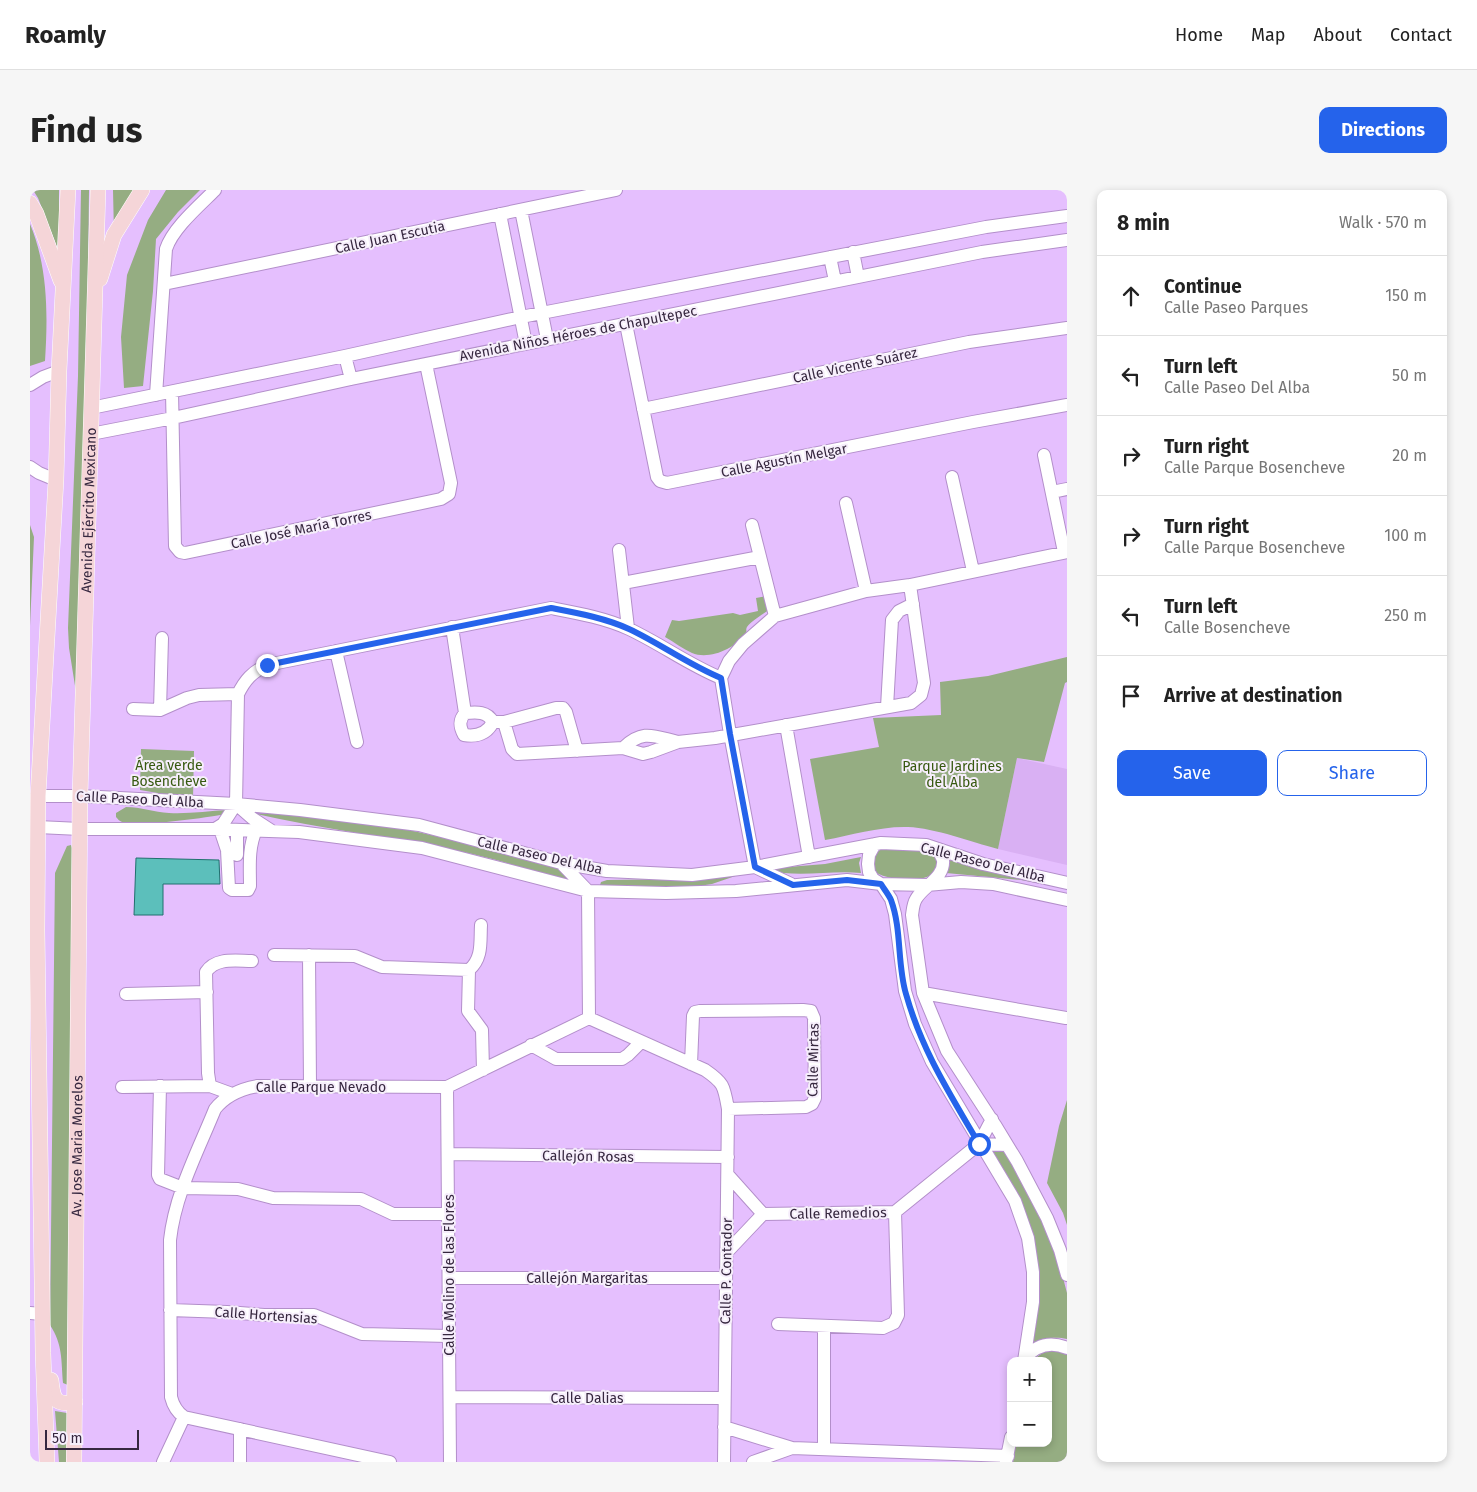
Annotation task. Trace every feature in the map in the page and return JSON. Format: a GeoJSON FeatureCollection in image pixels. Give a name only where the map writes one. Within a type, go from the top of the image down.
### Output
{"type":"FeatureCollection","features":[{"type":"Feature","properties":{"kind":"main road"},"geometry":{"type":"LineString","coordinates":[[47,1462],[43,1353],[36,1314],[34,800],[56,480],[68,190]]}},
{"type":"Feature","properties":{"kind":"main road","name":"Avenida Ejército Mexicano"},"geometry":{"type":"LineString","coordinates":[[80,829],[98,190]]}},
{"type":"Feature","properties":{"kind":"main road"},"geometry":{"type":"LineString","coordinates":[[95,295],[114,235],[142,190]]}},
{"type":"Feature","properties":{"kind":"main road"},"geometry":{"type":"LineString","coordinates":[[30,203],[36,213],[64,289]]}},
{"type":"Feature","properties":{"kind":"main road","name":"Av. Jose Maria Morelos"},"geometry":{"type":"LineString","coordinates":[[74,1462],[80,829]]}},
{"type":"Feature","properties":{"kind":"main road"},"geometry":{"type":"LineString","coordinates":[[43,1353],[50,1368],[53,1397],[59,1402],[67,1404],[75,1402]]}},
{"type":"Feature","properties":{"kind":"street"},"geometry":{"type":"LineString","coordinates":[[156,395],[166,249],[169,241],[215,190]]}},
{"type":"Feature","properties":{"kind":"street","name":"Calle Juan Escutia"},"geometry":{"type":"LineString","coordinates":[[164,284],[616,190]]}},
{"type":"Feature","properties":{"kind":"street"},"geometry":{"type":"LineString","coordinates":[[521,210],[547,339]]}},
{"type":"Feature","properties":{"kind":"street"},"geometry":{"type":"LineString","coordinates":[[500,214],[526,344]]}},
{"type":"Feature","properties":{"kind":"street","name":"Avenida Niños Héroes de Chapultepec"},"geometry":{"type":"LineString","coordinates":[[92,408],[345,356],[521,316],[986,227],[1067,216]]}},
{"type":"Feature","properties":{"kind":"street","name":"Avenida Niños Héroes de Chapultepec"},"geometry":{"type":"LineString","coordinates":[[91,434],[350,379],[982,252],[1067,240]]}},
{"type":"Feature","properties":{"kind":"street"},"geometry":{"type":"LineString","coordinates":[[853,252],[858,277]]}},
{"type":"Feature","properties":{"kind":"street"},"geometry":{"type":"LineString","coordinates":[[830,257],[835,282]]}},
{"type":"Feature","properties":{"kind":"street","name":"Calle Agustín Melgar"},"geometry":{"type":"LineString","coordinates":[[626,324],[657,477],[660,481],[667,483],[1067,405]]}},
{"type":"Feature","properties":{"kind":"street","name":"Calle Vicente Suárez"},"geometry":{"type":"LineString","coordinates":[[643,409],[969,342],[1067,328]]}},
{"type":"Feature","properties":{"kind":"street"},"geometry":{"type":"LineString","coordinates":[[345,356],[350,379]]}},
{"type":"Feature","properties":{"kind":"street","name":"Calle José María Torres"},"geometry":{"type":"LineString","coordinates":[[172,392],[175,546],[180,552],[185,553],[441,500],[448,494],[452,483],[426,364]]}},
{"type":"Feature","properties":{"kind":"street"},"geometry":{"type":"LineString","coordinates":[[30,386],[42,377],[59,372]]}},
{"type":"Feature","properties":{"kind":"street"},"geometry":{"type":"LineString","coordinates":[[736,891],[755,867],[721,678],[729,661],[743,644],[776,616],[866,592],[910,585],[1065,552],[1044,455]]}},
{"type":"Feature","properties":{"kind":"street"},"geometry":{"type":"LineString","coordinates":[[30,468],[56,480]]}},
{"type":"Feature","properties":{"kind":"street"},"geometry":{"type":"LineString","coordinates":[[952,477],[973,572]]}},
{"type":"Feature","properties":{"kind":"street"},"geometry":{"type":"LineString","coordinates":[[1052,492],[1067,489]]}},
{"type":"Feature","properties":{"kind":"street"},"geometry":{"type":"LineString","coordinates":[[846,502],[866,592]]}},
{"type":"Feature","properties":{"kind":"street"},"geometry":{"type":"LineString","coordinates":[[752,525],[776,616]]}},
{"type":"Feature","properties":{"kind":"street"},"geometry":{"type":"LineString","coordinates":[[619,550],[628,628]]}},
{"type":"Feature","properties":{"kind":"street"},"geometry":{"type":"LineString","coordinates":[[623,583],[760,557]]}},
{"type":"Feature","properties":{"kind":"street"},"geometry":{"type":"LineString","coordinates":[[465,713],[483,713],[498,722],[514,753],[517,754],[622,748],[643,754],[678,742],[715,738],[911,703],[921,695],[924,683],[910,585]]}},
{"type":"Feature","properties":{"kind":"street"},"geometry":{"type":"LineString","coordinates":[[887,707],[892,620],[899,611],[913,604]]}},
{"type":"Feature","properties":{"kind":"street"},"geometry":{"type":"LineString","coordinates":[[256,830],[251,841],[250,850],[250,886],[248,890],[232,890],[229,888],[226,850],[218,829],[227,820],[236,804],[238,694],[254,671],[267,665],[551,608],[584,614],[628,628],[721,678]]}},
{"type":"Feature","properties":{"kind":"street"},"geometry":{"type":"LineString","coordinates":[[452,627],[465,713],[460,723],[460,729],[464,735],[470,736],[485,732],[498,722],[563,708],[566,712],[577,751]]}},
{"type":"Feature","properties":{"kind":"street"},"geometry":{"type":"LineString","coordinates":[[160,710],[162,638]]}},
{"type":"Feature","properties":{"kind":"street"},"geometry":{"type":"LineString","coordinates":[[336,651],[357,742]]}},
{"type":"Feature","properties":{"kind":"street"},"geometry":{"type":"LineString","coordinates":[[133,709],[160,710],[187,698],[199,695],[238,694]]}},
{"type":"Feature","properties":{"kind":"street"},"geometry":{"type":"LineString","coordinates":[[786,725],[809,857]]}},
{"type":"Feature","properties":{"kind":"street"},"geometry":{"type":"LineString","coordinates":[[622,748],[633,739],[648,735],[678,742]]}},
{"type":"Feature","properties":{"kind":"street","name":"Calle Paseo Del Alba"},"geometry":{"type":"LineString","coordinates":[[34,800],[80,796],[236,804],[300,810],[419,825],[561,863],[607,871],[692,875],[755,867],[881,843],[926,845],[983,864],[1067,883]]}},
{"type":"Feature","properties":{"kind":"street"},"geometry":{"type":"LineString","coordinates":[[236,804],[252,818],[273,831]]}},
{"type":"Feature","properties":{"kind":"street","name":"Calle Paseo Del Alba"},"geometry":{"type":"LineString","coordinates":[[34,824],[80,829],[218,829],[299,832],[422,848],[588,891],[666,893],[736,891],[847,880],[881,884],[960,882],[993,884],[1067,900]]}},
{"type":"Feature","properties":{"kind":"street"},"geometry":{"type":"LineString","coordinates":[[237,830],[237,855]]}},
{"type":"Feature","properties":{"kind":"street"},"geometry":{"type":"LineString","coordinates":[[875,844],[869,855],[869,872],[891,898],[895,914],[905,991],[915,1024],[932,1062],[1015,1202],[1028,1238],[1033,1272],[1033,1302],[1024,1357]]}},
{"type":"Feature","properties":{"kind":"street"},"geometry":{"type":"LineString","coordinates":[[938,849],[943,860],[941,870],[938,877],[927,884],[916,898],[912,915],[923,993],[947,1051],[992,1119],[1047,1218],[1060,1250],[1067,1275]]}},
{"type":"Feature","properties":{"kind":"street"},"geometry":{"type":"LineString","coordinates":[[561,863],[588,891]]}},
{"type":"Feature","properties":{"kind":"street"},"geometry":{"type":"LineString","coordinates":[[755,867],[793,885]]}},
{"type":"Feature","properties":{"kind":"street"},"geometry":{"type":"LineString","coordinates":[[607,871],[588,891],[588,1018],[691,1064]]}},
{"type":"Feature","properties":{"kind":"street"},"geometry":{"type":"LineString","coordinates":[[274,955],[355,956],[382,967],[469,970],[476,964],[480,956],[480,925]]}},
{"type":"Feature","properties":{"kind":"street"},"geometry":{"type":"LineString","coordinates":[[309,955],[310,1086]]}},
{"type":"Feature","properties":{"kind":"street"},"geometry":{"type":"LineString","coordinates":[[210,1086],[208,1073],[206,972],[210,966],[218,962],[252,961]]}},
{"type":"Feature","properties":{"kind":"street"},"geometry":{"type":"LineString","coordinates":[[469,970],[468,1011],[482,1030],[483,1070]]}},
{"type":"Feature","properties":{"kind":"street"},"geometry":{"type":"LineString","coordinates":[[126,994],[207,992]]}},
{"type":"Feature","properties":{"kind":"street"},"geometry":{"type":"LineString","coordinates":[[923,993],[1066,1018]]}},
{"type":"Feature","properties":{"kind":"street","name":"Calle Mirtas"},"geometry":{"type":"LineString","coordinates":[[691,1064],[693,1016],[695,1012],[811,1011],[814,1018],[815,1098],[812,1104],[806,1107],[728,1109]]}},
{"type":"Feature","properties":{"kind":"street","name":"Calle Parque Nevado"},"geometry":{"type":"LineString","coordinates":[[184,1417],[176,1409],[171,1397],[170,1240],[176,1208],[183,1188],[215,1109],[222,1099],[246,1088],[258,1086],[447,1087],[588,1018]]}},
{"type":"Feature","properties":{"kind":"street"},"geometry":{"type":"LineString","coordinates":[[531,1046],[556,1059],[622,1059],[641,1042]]}},
{"type":"Feature","properties":{"kind":"street","name":"Calle P. Contador"},"geometry":{"type":"LineString","coordinates":[[691,1064],[705,1070],[720,1081],[726,1095],[728,1109],[724,1462]]}},
{"type":"Feature","properties":{"kind":"street"},"geometry":{"type":"LineString","coordinates":[[160,1086],[158,1175],[160,1179],[183,1188],[238,1189],[273,1198],[355,1198],[393,1214],[448,1214]]}},
{"type":"Feature","properties":{"kind":"street"},"geometry":{"type":"LineString","coordinates":[[122,1087],[210,1086],[232,1094]]}},
{"type":"Feature","properties":{"kind":"street","name":"Calle Molino de las Flores"},"geometry":{"type":"LineString","coordinates":[[447,1087],[450,1462]]}},
{"type":"Feature","properties":{"kind":"street","name":"Calle Remedios"},"geometry":{"type":"LineString","coordinates":[[763,1214],[895,1212],[979,1144],[992,1119]]}},
{"type":"Feature","properties":{"kind":"street"},"geometry":{"type":"LineString","coordinates":[[979,1144],[1007,1145]]}},
{"type":"Feature","properties":{"kind":"street","name":"Callejón Rosas"},"geometry":{"type":"LineString","coordinates":[[448,1154],[728,1157]]}},
{"type":"Feature","properties":{"kind":"street"},"geometry":{"type":"LineString","coordinates":[[726,1252],[763,1214],[728,1175]]}},
{"type":"Feature","properties":{"kind":"street"},"geometry":{"type":"LineString","coordinates":[[778,1324],[883,1328],[894,1323],[898,1315],[895,1212]]}},
{"type":"Feature","properties":{"kind":"street","name":"Callejón Margaritas"},"geometry":{"type":"LineString","coordinates":[[449,1278],[726,1278]]}},
{"type":"Feature","properties":{"kind":"street","name":"Calle Hortensias"},"geometry":{"type":"LineString","coordinates":[[170,1310],[264,1315],[314,1315],[362,1334],[449,1336]]}},
{"type":"Feature","properties":{"kind":"street"},"geometry":{"type":"LineString","coordinates":[[824,1326],[824,1449]]}},
{"type":"Feature","properties":{"kind":"street"},"geometry":{"type":"LineString","coordinates":[[1027,1357],[1039,1346],[1059,1344],[1067,1348]]}},
{"type":"Feature","properties":{"kind":"street","name":"Calle Dalias"},"geometry":{"type":"LineString","coordinates":[[450,1397],[724,1398]]}},
{"type":"Feature","properties":{"kind":"street"},"geometry":{"type":"LineString","coordinates":[[163,1462],[184,1417],[240,1429],[343,1457],[390,1462]]}},
{"type":"Feature","properties":{"kind":"street"},"geometry":{"type":"LineString","coordinates":[[724,1427],[792,1448],[824,1449],[841,1456],[1007,1459]]}},
{"type":"Feature","properties":{"kind":"street"},"geometry":{"type":"LineString","coordinates":[[240,1429],[240,1462]]}},
{"type":"Feature","properties":{"kind":"street"},"geometry":{"type":"LineString","coordinates":[[754,1462],[792,1448]]}},
{"type":"Feature","properties":{"kind":"shaded area"},"geometry":{"type":"Polygon","coordinates":[[[1017,758],[1067,769],[1067,865],[998,849],[1017,758]]]}},
{"type":"Feature","properties":{"kind":"green space"},"geometry":{"type":"Polygon","coordinates":[[[33,190],[59,190],[59,252],[38,198],[33,190]]]}},
{"type":"Feature","properties":{"kind":"green space"},"geometry":{"type":"Polygon","coordinates":[[[81,190],[89,190],[87,388],[76,692],[68,628],[78,376],[81,190]]]}},
{"type":"Feature","properties":{"kind":"green space"},"geometry":{"type":"Polygon","coordinates":[[[113,190],[142,190],[114,235],[113,190]]]}},
{"type":"Feature","properties":{"kind":"green space"},"geometry":{"type":"Polygon","coordinates":[[[166,190],[200,190],[178,212],[156,239],[153,291],[143,386],[124,388],[121,337],[127,275],[148,220],[166,190]]]}},
{"type":"Feature","properties":{"kind":"green space"},"geometry":{"type":"Polygon","coordinates":[[[30,224],[36,240],[43,274],[46,326],[45,361],[30,366],[30,224]]]}},
{"type":"Feature","properties":{"kind":"green space"},"geometry":{"type":"Polygon","coordinates":[[[30,525],[34,537],[30,626],[30,525]]]}},
{"type":"Feature","properties":{"kind":"green space"},"geometry":{"type":"Polygon","coordinates":[[[766,596],[769,610],[746,628],[746,633],[741,639],[721,652],[699,655],[692,653],[665,637],[672,620],[679,621],[733,613],[740,615],[758,611],[756,598],[766,596]]]}},
{"type":"Feature","properties":{"kind":"green space","name":"Parque Jardines del Alba"},"geometry":{"type":"Polygon","coordinates":[[[1067,657],[1067,682],[1065,683],[1044,762],[1017,758],[998,849],[941,833],[908,827],[877,829],[825,840],[810,759],[879,747],[873,718],[941,715],[940,682],[988,676],[1067,657]]]}},
{"type":"Feature","properties":{"kind":"green space","name":"Área verde Bosencheve"},"geometry":{"type":"Polygon","coordinates":[[[141,749],[194,751],[193,799],[140,790],[141,749]]]}},
{"type":"Feature","properties":{"kind":"green space"},"geometry":{"type":"Polygon","coordinates":[[[126,807],[169,813],[228,810],[227,814],[156,823],[129,824],[121,822],[116,817],[116,813],[126,807]]]}},
{"type":"Feature","properties":{"kind":"green space"},"geometry":{"type":"Polygon","coordinates":[[[259,810],[395,827],[445,838],[556,867],[575,885],[473,854],[252,813],[259,810]]]}},
{"type":"Feature","properties":{"kind":"green space"},"geometry":{"type":"Polygon","coordinates":[[[71,845],[74,854],[68,1385],[63,1383],[59,1346],[50,1325],[55,873],[67,846],[71,845]]]}},
{"type":"Feature","properties":{"kind":"green space"},"geometry":{"type":"Polygon","coordinates":[[[921,849],[938,858],[939,866],[932,874],[918,879],[910,880],[884,876],[873,870],[874,854],[880,850],[921,849]]]}},
{"type":"Feature","properties":{"kind":"green space"},"geometry":{"type":"Polygon","coordinates":[[[947,856],[1067,886],[1067,889],[1021,880],[946,873],[950,864],[947,856]]]}},
{"type":"Feature","properties":{"kind":"green space"},"geometry":{"type":"Polygon","coordinates":[[[861,857],[859,863],[861,873],[802,874],[767,870],[825,864],[861,857]]]}},
{"type":"Feature","properties":{"kind":"green space"},"geometry":{"type":"Polygon","coordinates":[[[747,872],[712,884],[692,887],[600,885],[601,882],[607,880],[681,879],[747,872]]]}},
{"type":"Feature","properties":{"kind":"green space"},"geometry":{"type":"Polygon","coordinates":[[[1067,1100],[1067,1225],[1063,1213],[1047,1183],[1059,1126],[1067,1100]]]}},
{"type":"Feature","properties":{"kind":"green space"},"geometry":{"type":"Polygon","coordinates":[[[987,1147],[1006,1149],[1053,1240],[1067,1293],[1067,1339],[1049,1338],[1031,1344],[1036,1270],[987,1147]]]}},
{"type":"Feature","properties":{"kind":"green space"},"geometry":{"type":"Polygon","coordinates":[[[1053,1349],[1067,1352],[1067,1462],[1013,1462],[1015,1447],[1052,1447],[1052,1357],[1037,1357],[1053,1349]]]}},
{"type":"Feature","properties":{"kind":"green space"},"geometry":{"type":"Polygon","coordinates":[[[55,1411],[67,1413],[67,1462],[59,1462],[55,1411]]]}},
{"type":"Feature","properties":{"kind":"building"},"geometry":{"type":"Polygon","coordinates":[[[136,858],[219,860],[220,884],[163,884],[163,915],[134,915],[136,858]]]}},
{"type":"Feature","properties":{"kind":"route"},"geometry":{"type":"LineString","coordinates":[[267,665],[551,608],[584,614],[628,628],[721,678],[723,698],[755,867],[793,885],[847,880],[881,884],[891,898],[895,914],[905,991],[915,1024],[932,1062],[979,1144]]}}]}
